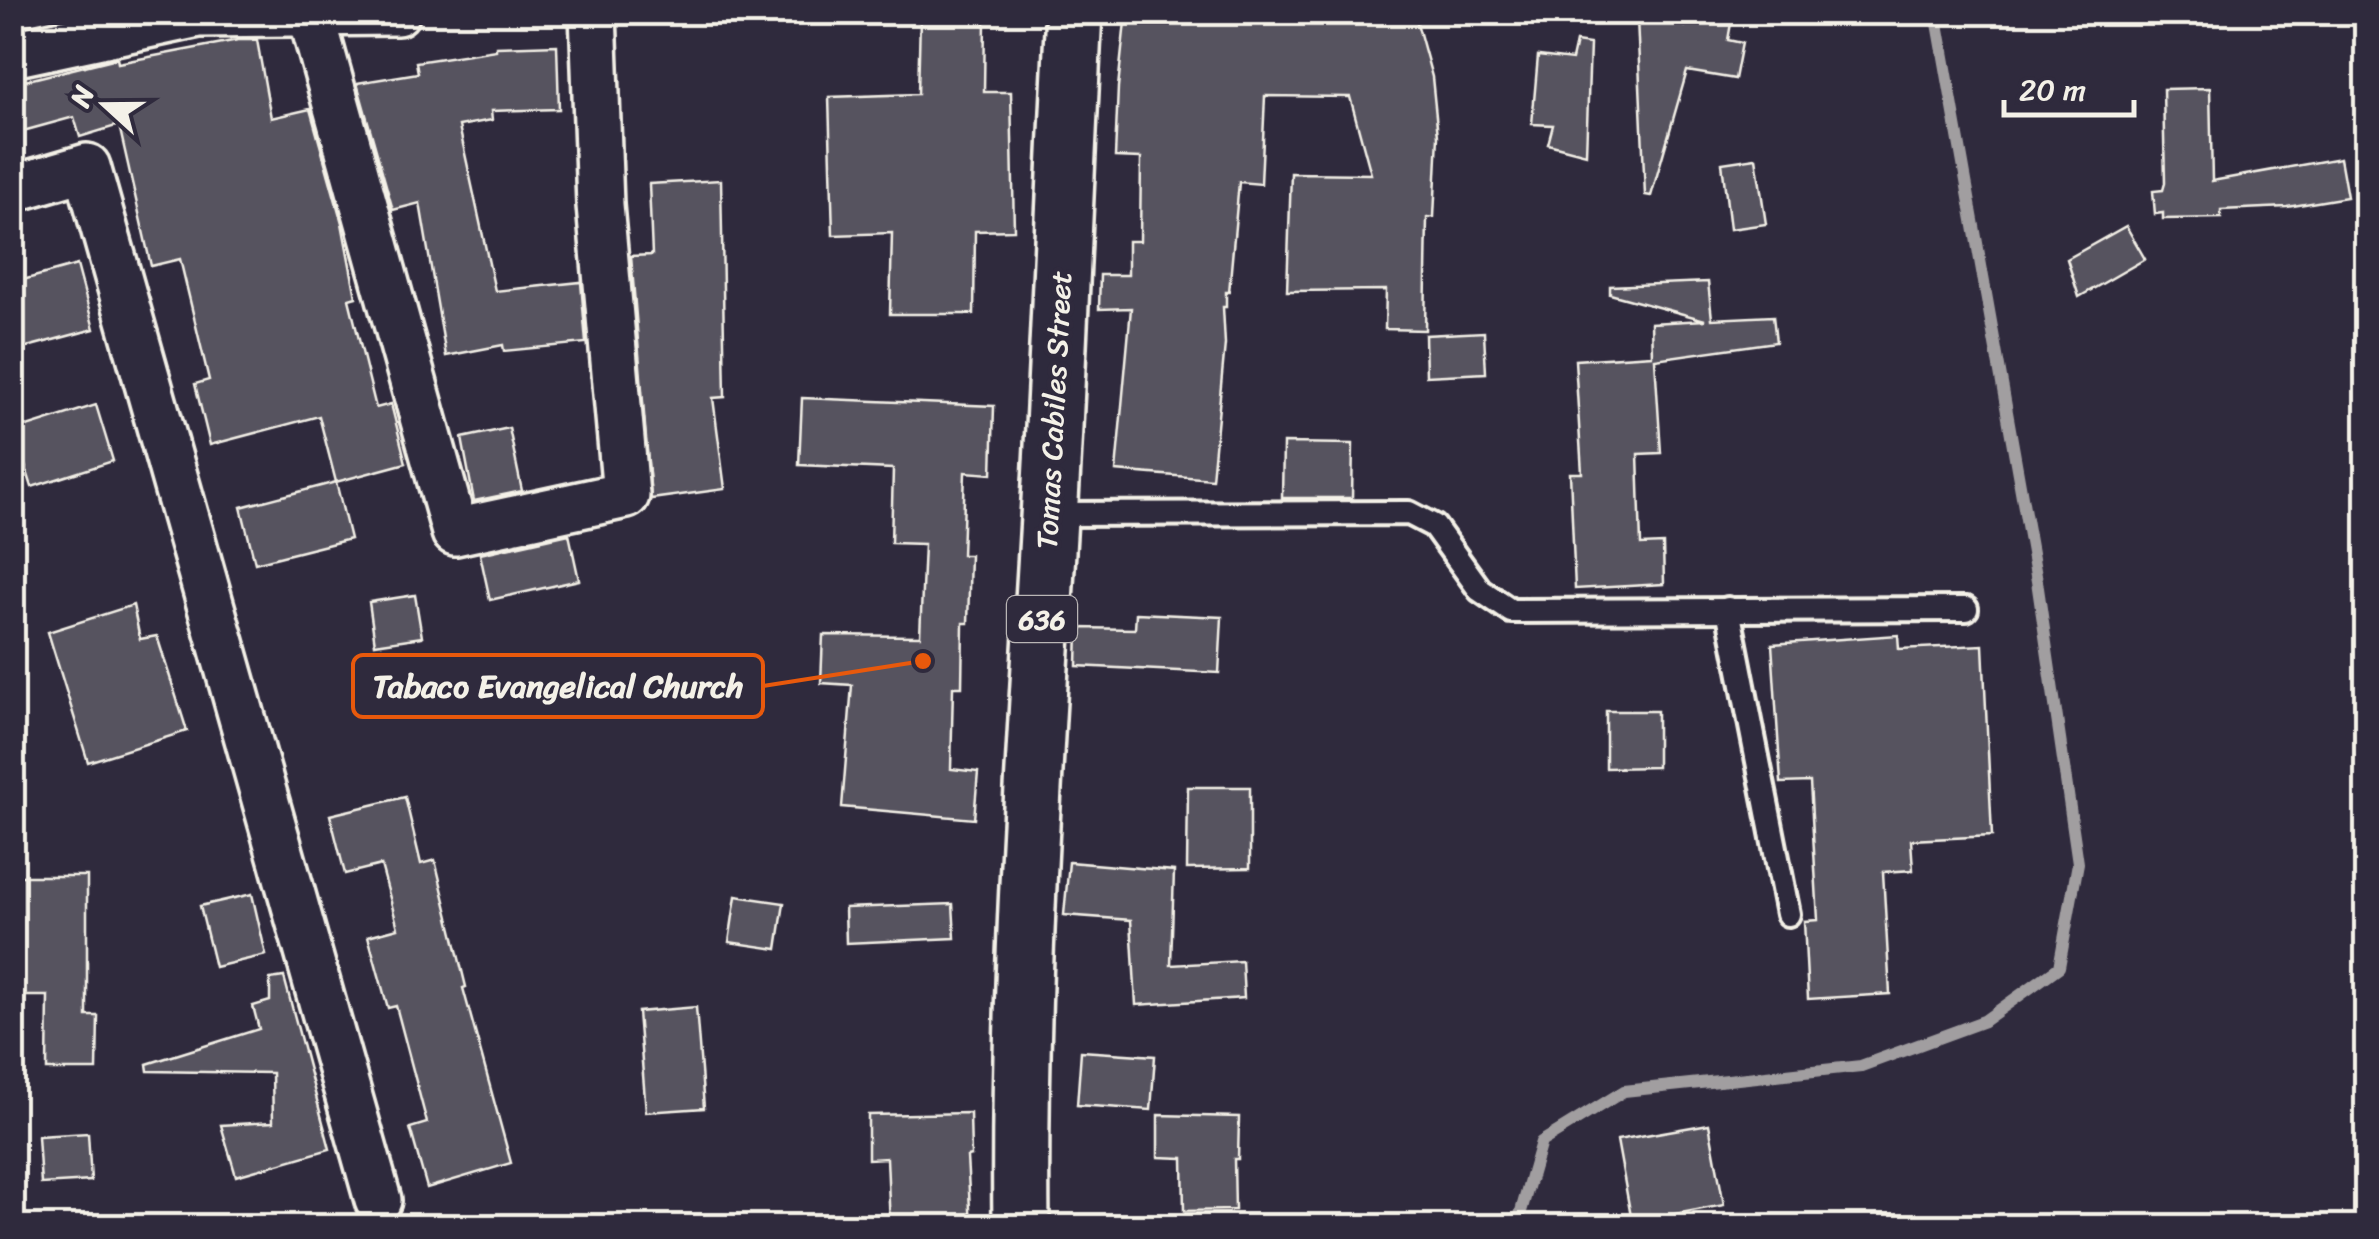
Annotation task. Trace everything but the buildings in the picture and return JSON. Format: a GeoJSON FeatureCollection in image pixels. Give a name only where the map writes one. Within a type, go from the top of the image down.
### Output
{"type":"FeatureCollection","features":[{"type":"Feature","properties":{"kind":"main road","name":"Tomas Cabiles Street"},"geometry":{"type":"LineString","coordinates":[[1021,1226],[1019,1100],[1026,925],[1074,12]]}},
{"type":"Feature","properties":{"kind":"street"},"geometry":{"type":"LineString","coordinates":[[12,54],[198,14],[397,12]]}},
{"type":"Feature","properties":{"kind":"street"},"geometry":{"type":"LineString","coordinates":[[311,14],[454,532],[626,495],[600,205],[592,12]]}},
{"type":"Feature","properties":{"kind":"street"},"geometry":{"type":"LineString","coordinates":[[12,188],[87,167],[378,1200]]}},
{"type":"Feature","properties":{"kind":"lane"},"geometry":{"type":"LineString","coordinates":[[1049,514],[1410,513],[1434,526],[1480,590],[1511,612],[1966,609]]}},
{"type":"Feature","properties":{"kind":"lane"},"geometry":{"type":"LineString","coordinates":[[1728,610],[1788,914]]}},
{"type":"Feature","properties":{"kind":"waterway"},"geometry":{"type":"LineString","coordinates":[[1522,1226],[1520,1215],[1541,1142],[1624,1091],[1861,1066],[1984,1021],[2059,967],[2078,863],[2037,581],[1936,12]]}},
{"type":"Feature","properties":{"kind":"place","name":"Tabaco Evangelical Church"},"geometry":{"type":"Point","coordinates":[923,661]}}]}
